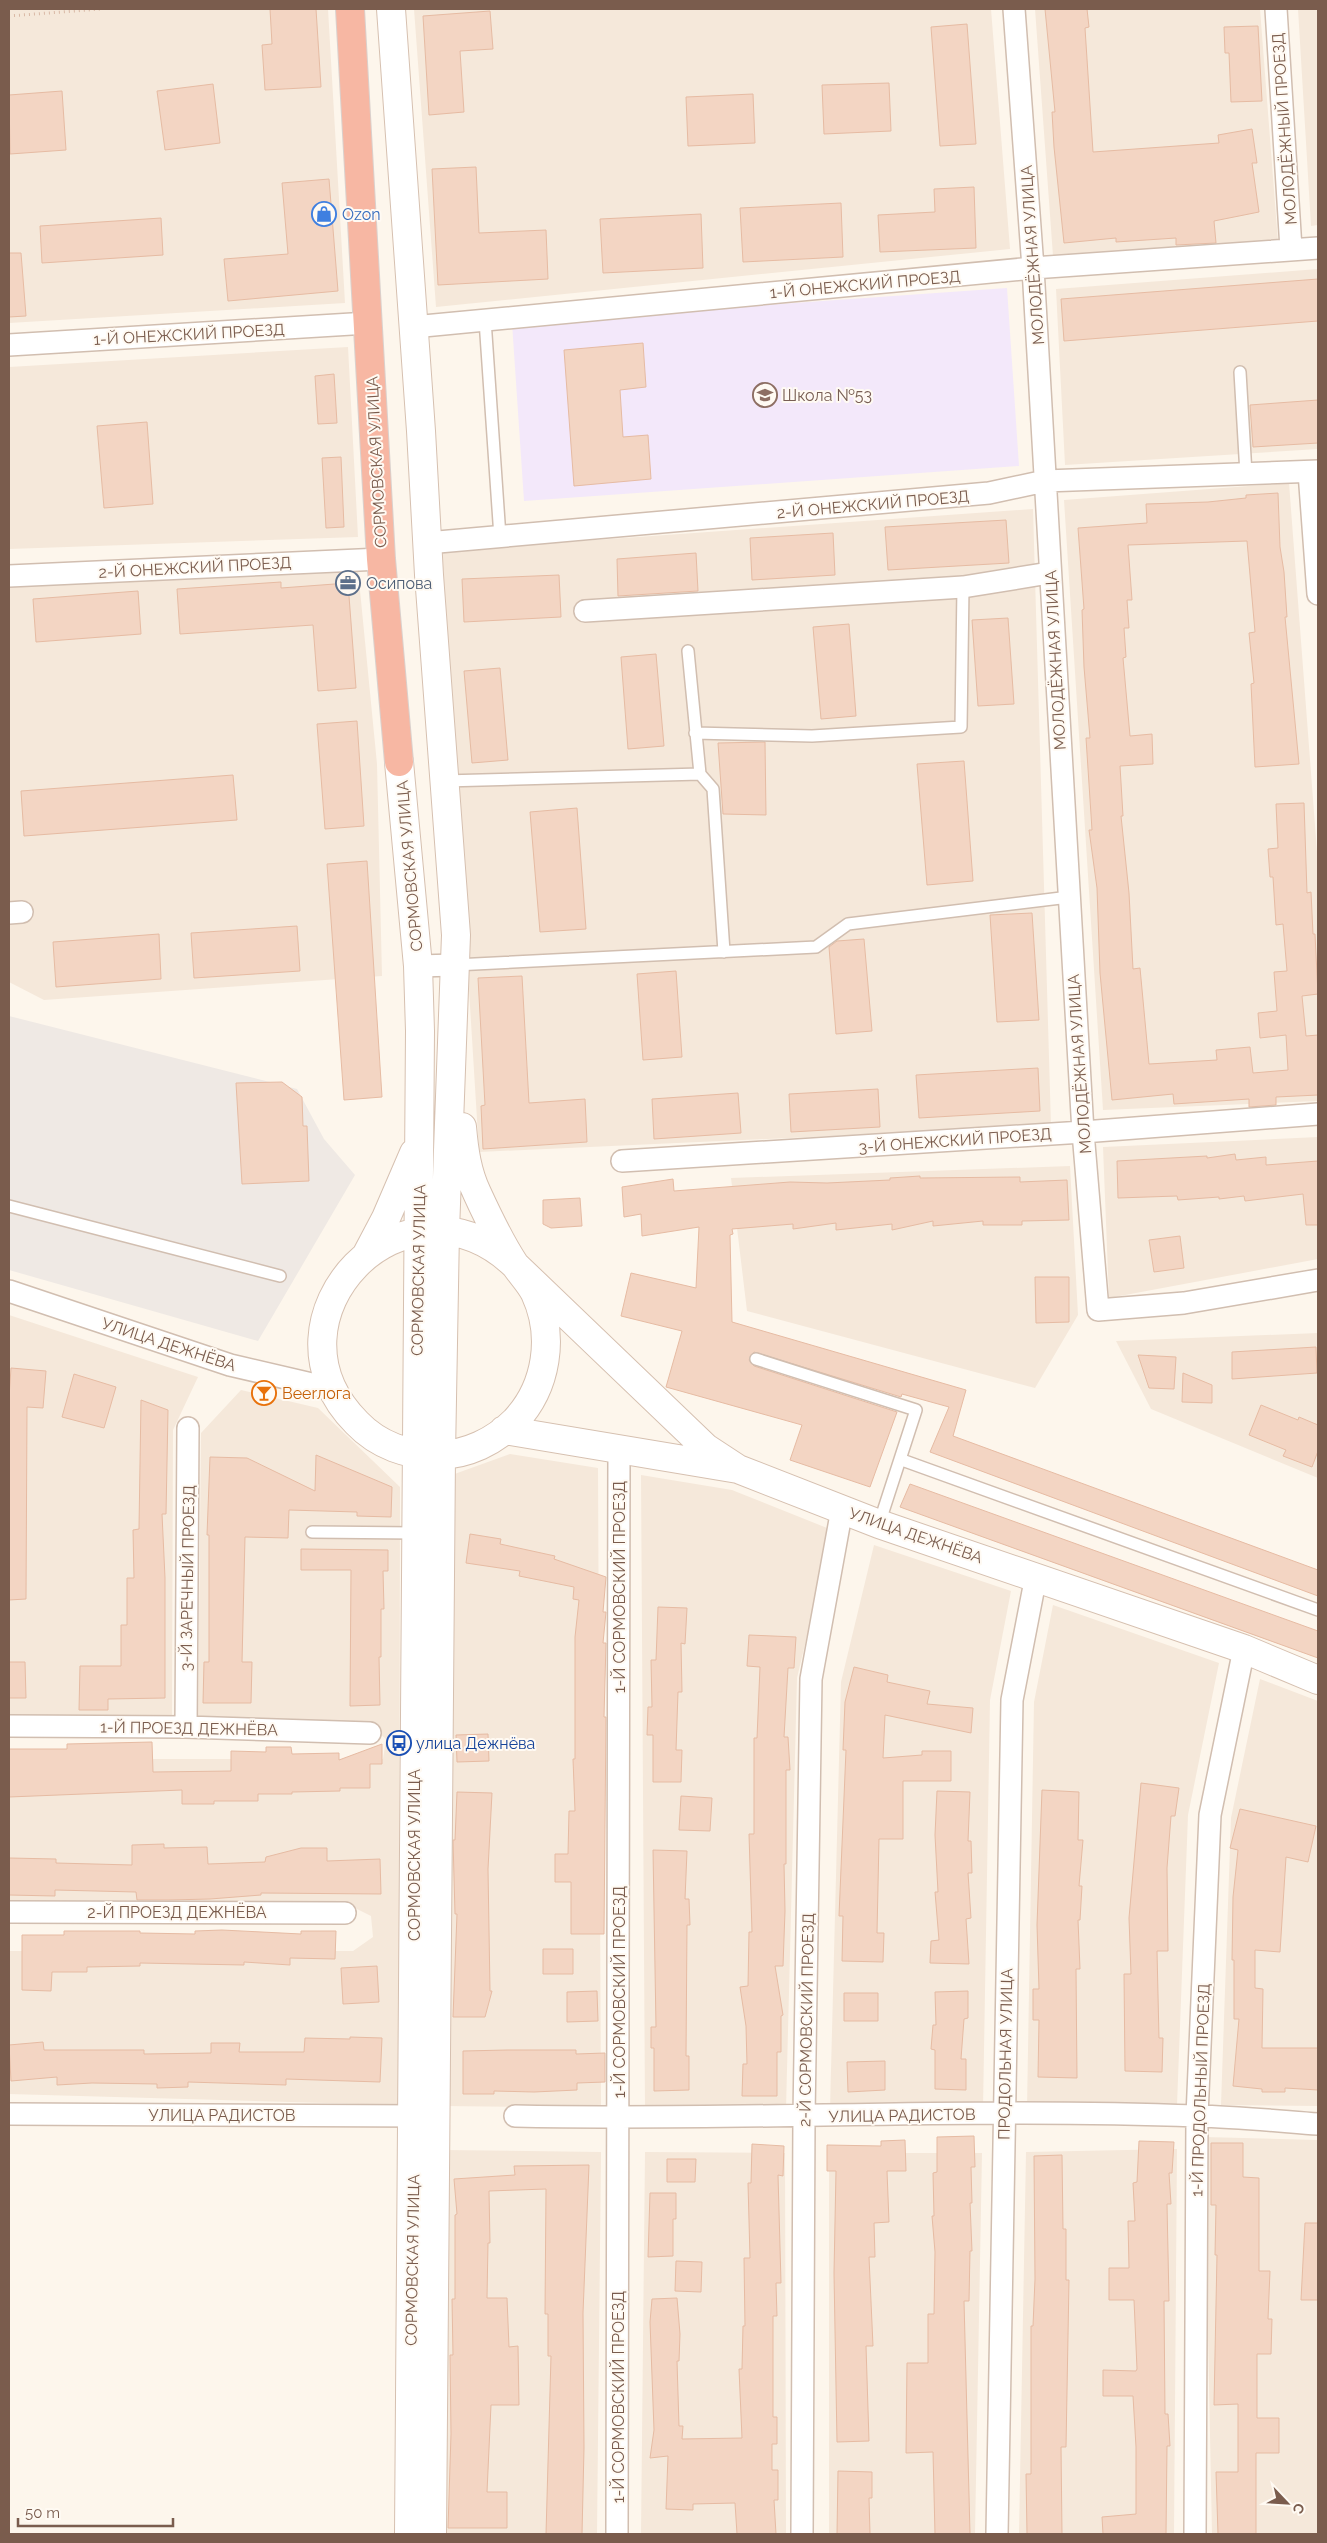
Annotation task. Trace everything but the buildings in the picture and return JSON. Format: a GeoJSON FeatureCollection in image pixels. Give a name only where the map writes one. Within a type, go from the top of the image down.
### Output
{"type":"FeatureCollection","features":[{"type":"Feature","properties":{"kind":"highway","name":"СОРМОВСКАЯ УЛИЦА"},"geometry":{"type":"LineString","coordinates":[[350,9],[381,559],[399,762]]}},
{"type":"Feature","properties":{"kind":"main road","name":"СОРМОВСКАЯ УЛИЦА"},"geometry":{"type":"LineString","coordinates":[[391,9],[456,935],[452,1036],[432,1231],[424,2116],[409,2534]]}},
{"type":"Feature","properties":{"kind":"main road","name":"СОРМОВСКАЯ УЛИЦА"},"geometry":{"type":"LineString","coordinates":[[399,762],[418,966],[420,1136],[432,1231]]}},
{"type":"Feature","properties":{"kind":"main road"},"geometry":{"type":"LineString","coordinates":[[452,1036],[465,1160],[476,1192],[516,1266],[534,1292],[542,1313],[546,1334],[546,1356],[541,1377],[532,1397],[520,1415],[504,1430],[478,1446],[429,1455],[393,1447],[366,1432],[345,1410],[332,1389],[323,1350],[327,1315],[343,1279],[367,1254],[386,1242],[432,1231],[484,1242],[501,1252],[516,1266],[706,1448],[738,1469]]}},
{"type":"Feature","properties":{"kind":"main road"},"geometry":{"type":"LineString","coordinates":[[367,1254],[399,1191],[420,1136]]}},
{"type":"Feature","properties":{"kind":"main road","name":"УЛИЦА ДЕЖНЁВА"},"geometry":{"type":"LineString","coordinates":[[504,1430],[738,1469],[879,1524],[1036,1576],[1244,1649],[1318,1680]]}},
{"type":"Feature","properties":{"kind":"main road","name":"СОРМОВСКАЯ УЛИЦА"},"geometry":{"type":"LineString","coordinates":[[429,1455],[415,1532],[432,2534]]}},
{"type":"Feature","properties":{"kind":"street","name":"МОЛОДЁЖНАЯ УЛИЦА"},"geometry":{"type":"LineString","coordinates":[[1014,9],[1034,268],[1049,573],[1083,1132],[1098,1310],[1184,1302],[1318,1280]]}},
{"type":"Feature","properties":{"kind":"street","name":"МОЛОДЁЖНЫЙ ПРОЕЗД"},"geometry":{"type":"LineString","coordinates":[[1276,9],[1291,249]]}},
{"type":"Feature","properties":{"kind":"street","name":"1-Й ОНЕЖСКИЙ ПРОЕЗД"},"geometry":{"type":"LineString","coordinates":[[413,328],[1034,268],[1318,248]]}},
{"type":"Feature","properties":{"kind":"street","name":"1-Й ОНЕЖСКИЙ ПРОЕЗД"},"geometry":{"type":"LineString","coordinates":[[9,345],[368,324]]}},
{"type":"Feature","properties":{"kind":"street","name":"2-Й ОНЕЖСКИЙ ПРОЕЗД"},"geometry":{"type":"LineString","coordinates":[[427,543],[989,493],[1045,481],[1314,471]]}},
{"type":"Feature","properties":{"kind":"street"},"geometry":{"type":"LineString","coordinates":[[1314,471],[1318,594]]}},
{"type":"Feature","properties":{"kind":"street","name":"2-Й ОНЕЖСКИЙ ПРОЕЗД"},"geometry":{"type":"LineString","coordinates":[[9,576],[381,559]]}},
{"type":"Feature","properties":{"kind":"street"},"geometry":{"type":"LineString","coordinates":[[585,611],[963,587],[1049,573]]}},
{"type":"Feature","properties":{"kind":"street"},"geometry":{"type":"LineString","coordinates":[[418,966],[455,965]]}},
{"type":"Feature","properties":{"kind":"street","name":"3-Й ОНЕЖСКИЙ ПРОЕЗД"},"geometry":{"type":"LineString","coordinates":[[622,1161],[1083,1132],[1318,1114]]}},
{"type":"Feature","properties":{"kind":"street","name":"УЛИЦА ДЕЖНЁВА"},"geometry":{"type":"LineString","coordinates":[[9,1291],[230,1365],[332,1389]]}},
{"type":"Feature","properties":{"kind":"street","name":"3-Й ЗАРЕЧНЫЙ ПРОЕЗД"},"geometry":{"type":"LineString","coordinates":[[186,1727],[188,1428]]}},
{"type":"Feature","properties":{"kind":"street","name":"1-Й СОРМОВСКИЙ ПРОЕЗД"},"geometry":{"type":"LineString","coordinates":[[617,2534],[619,1449]]}},
{"type":"Feature","properties":{"kind":"street","name":"2-Й СОРМОВСКИЙ ПРОЕЗД"},"geometry":{"type":"LineString","coordinates":[[802,2534],[804,2116],[811,1679],[842,1510]]}},
{"type":"Feature","properties":{"kind":"street","name":"ПРОДОЛЬНАЯ УЛИЦА"},"geometry":{"type":"LineString","coordinates":[[997,2534],[1003,2114],[1012,1700],[1036,1576]]}},
{"type":"Feature","properties":{"kind":"street","name":"1-Й ПРОДОЛЬНЫЙ ПРОЕЗД"},"geometry":{"type":"LineString","coordinates":[[1195,2534],[1197,2116],[1210,1815],[1244,1649]]}},
{"type":"Feature","properties":{"kind":"street","name":"1-Й ПРОЕЗД ДЕЖНЁВА"},"geometry":{"type":"LineString","coordinates":[[9,1726],[186,1727],[370,1733]]}},
{"type":"Feature","properties":{"kind":"street","name":"2-Й ПРОЕЗД ДЕЖНЁВА"},"geometry":{"type":"LineString","coordinates":[[9,1912],[345,1913]]}},
{"type":"Feature","properties":{"kind":"street","name":"УЛИЦА РАДИСТОВ"},"geometry":{"type":"LineString","coordinates":[[9,2114],[424,2116]]}},
{"type":"Feature","properties":{"kind":"street","name":"УЛИЦА РАДИСТОВ"},"geometry":{"type":"LineString","coordinates":[[516,2116],[619,2118],[1003,2114],[1197,2116],[1318,2124]]}},
{"type":"Feature","properties":{"kind":"lane"},"geometry":{"type":"LineString","coordinates":[[485,320],[500,538]]}},
{"type":"Feature","properties":{"kind":"lane"},"geometry":{"type":"LineString","coordinates":[[1240,372],[1246,474]]}},
{"type":"Feature","properties":{"kind":"lane"},"geometry":{"type":"LineString","coordinates":[[696,733],[812,736],[961,727],[963,587]]}},
{"type":"Feature","properties":{"kind":"lane"},"geometry":{"type":"LineString","coordinates":[[688,651],[700,774],[713,789],[724,952]]}},
{"type":"Feature","properties":{"kind":"lane"},"geometry":{"type":"LineString","coordinates":[[444,780],[700,774]]}},
{"type":"Feature","properties":{"kind":"lane"},"geometry":{"type":"LineString","coordinates":[[455,965],[816,947],[848,924],[1069,897]]}},
{"type":"Feature","properties":{"kind":"lane"},"geometry":{"type":"LineString","coordinates":[[9,1206],[280,1276]]}},
{"type":"Feature","properties":{"kind":"lane"},"geometry":{"type":"LineString","coordinates":[[756,1359],[916,1410],[902,1460],[879,1524]]}},
{"type":"Feature","properties":{"kind":"lane"},"geometry":{"type":"LineString","coordinates":[[902,1460],[1318,1610]]}},
{"type":"Feature","properties":{"kind":"lane"},"geometry":{"type":"LineString","coordinates":[[312,1532],[415,1532]]}},
{"type":"Feature","properties":{"kind":"path"},"geometry":{"type":"LineString","coordinates":[[9,16],[101,9]]}},
{"type":"Feature","properties":{"kind":"shaded area"},"geometry":{"type":"Polygon","coordinates":[[[9,9],[328,9],[345,303],[9,323],[9,9]]]}},
{"type":"Feature","properties":{"kind":"shaded area"},"geometry":{"type":"Polygon","coordinates":[[[414,9],[991,9],[1010,249],[436,307],[414,9]]]}},
{"type":"Feature","properties":{"kind":"shaded area"},"geometry":{"type":"Polygon","coordinates":[[[1035,9],[1260,9],[1278,242],[1053,256],[1035,9]]]}},
{"type":"Feature","properties":{"kind":"shaded area"},"geometry":{"type":"Polygon","coordinates":[[[1298,9],[1318,9],[1318,225],[1311,226],[1298,9]]]}},
{"type":"Feature","properties":{"kind":"shaded area"},"geometry":{"type":"Polygon","coordinates":[[[1318,269],[1318,449],[1065,465],[1056,289],[1318,269]]]}},
{"type":"Feature","properties":{"kind":"shaded area","name":"Школа №53"},"geometry":{"type":"Polygon","coordinates":[[[1007,288],[1019,466],[524,501],[512,323],[1007,288]]]}},
{"type":"Feature","properties":{"kind":"shaded area"},"geometry":{"type":"Polygon","coordinates":[[[348,347],[358,537],[9,549],[9,367],[348,347]]]}},
{"type":"Feature","properties":{"kind":"shaded area"},"geometry":{"type":"Polygon","coordinates":[[[1289,483],[1318,865],[1318,1101],[1103,1110],[1064,500],[1289,483]]]}},
{"type":"Feature","properties":{"kind":"shaded area"},"geometry":{"type":"Polygon","coordinates":[[[1033,509],[1051,1126],[479,1152],[442,551],[1033,509]]]}},
{"type":"Feature","properties":{"kind":"shaded area"},"geometry":{"type":"Polygon","coordinates":[[[358,570],[377,764],[382,976],[44,1000],[9,982],[9,587],[358,570]]]}},
{"type":"Feature","properties":{"kind":"shaded area"},"geometry":{"type":"Polygon","coordinates":[[[9,1016],[297,1089],[324,1139],[355,1175],[258,1341],[9,1270],[9,1016]]]}},
{"type":"Feature","properties":{"kind":"shaded area"},"geometry":{"type":"Polygon","coordinates":[[[1318,1137],[1318,1259],[1109,1298],[1103,1147],[1318,1137]]]}},
{"type":"Feature","properties":{"kind":"shaded area"},"geometry":{"type":"Polygon","coordinates":[[[1070,1166],[1078,1315],[1035,1388],[747,1311],[731,1178],[1070,1166]]]}},
{"type":"Feature","properties":{"kind":"shaded area"},"geometry":{"type":"Polygon","coordinates":[[[9,1315],[198,1377],[173,1430],[172,1720],[9,1720],[9,1315]]]}},
{"type":"Feature","properties":{"kind":"shaded area"},"geometry":{"type":"Polygon","coordinates":[[[1318,1333],[1318,1478],[1151,1409],[1116,1341],[1318,1333]]]}},
{"type":"Feature","properties":{"kind":"shaded area"},"geometry":{"type":"Polygon","coordinates":[[[241,1390],[318,1408],[400,1487],[399,2105],[9,2094],[9,1951],[353,1951],[373,1937],[371,1916],[353,1907],[9,1907],[9,1759],[383,1759],[386,1739],[370,1725],[198,1717],[201,1433],[241,1390]]]}},
{"type":"Feature","properties":{"kind":"shaded area"},"geometry":{"type":"Polygon","coordinates":[[[510,1454],[598,1468],[601,2108],[443,2106],[449,1476],[510,1454]]]}},
{"type":"Feature","properties":{"kind":"shaded area"},"geometry":{"type":"Polygon","coordinates":[[[641,1475],[732,1490],[832,1530],[797,1678],[786,2109],[645,2109],[641,1475]]]}},
{"type":"Feature","properties":{"kind":"shaded area"},"geometry":{"type":"Polygon","coordinates":[[[874,1545],[1011,1591],[990,1700],[983,2109],[830,2109],[841,1682],[874,1545]]]}},
{"type":"Feature","properties":{"kind":"shaded area"},"geometry":{"type":"Polygon","coordinates":[[[1053,1605],[1219,1663],[1188,1815],[1177,2105],[1027,2108],[1034,1702],[1053,1605]]]}},
{"type":"Feature","properties":{"kind":"shaded area"},"geometry":{"type":"Polygon","coordinates":[[[1260,1679],[1318,1701],[1318,2106],[1221,2105],[1231,1818],[1260,1679]]]}},
{"type":"Feature","properties":{"kind":"shaded area"},"geometry":{"type":"Polygon","coordinates":[[[1204,2137],[1318,2140],[1318,2534],[1212,2534],[1204,2137]]]}},
{"type":"Feature","properties":{"kind":"shaded area"},"geometry":{"type":"Polygon","coordinates":[[[1177,2149],[1174,2534],[1019,2534],[1026,2152],[1177,2149]]]}},
{"type":"Feature","properties":{"kind":"shaded area"},"geometry":{"type":"Polygon","coordinates":[[[442,2150],[601,2152],[597,2534],[440,2534],[442,2150]]]}},
{"type":"Feature","properties":{"kind":"shaded area"},"geometry":{"type":"Polygon","coordinates":[[[645,2152],[785,2153],[786,2534],[641,2534],[645,2152]]]}},
{"type":"Feature","properties":{"kind":"shaded area"},"geometry":{"type":"Polygon","coordinates":[[[829,2153],[982,2153],[975,2534],[829,2534],[829,2153]]]}},
{"type":"Feature","properties":{"kind":"place","name":"Ozon"},"geometry":{"type":"Point","coordinates":[324,214]}},
{"type":"Feature","properties":{"kind":"place","name":"Школа №53"},"geometry":{"type":"Point","coordinates":[765,395]}},
{"type":"Feature","properties":{"kind":"place","name":"Осипова"},"geometry":{"type":"Point","coordinates":[348,583]}},
{"type":"Feature","properties":{"kind":"place","name":"Beerлога"},"geometry":{"type":"Point","coordinates":[264,1393]}},
{"type":"Feature","properties":{"kind":"place","name":"улица Дежнёва"},"geometry":{"type":"Point","coordinates":[399,1743]}}]}
